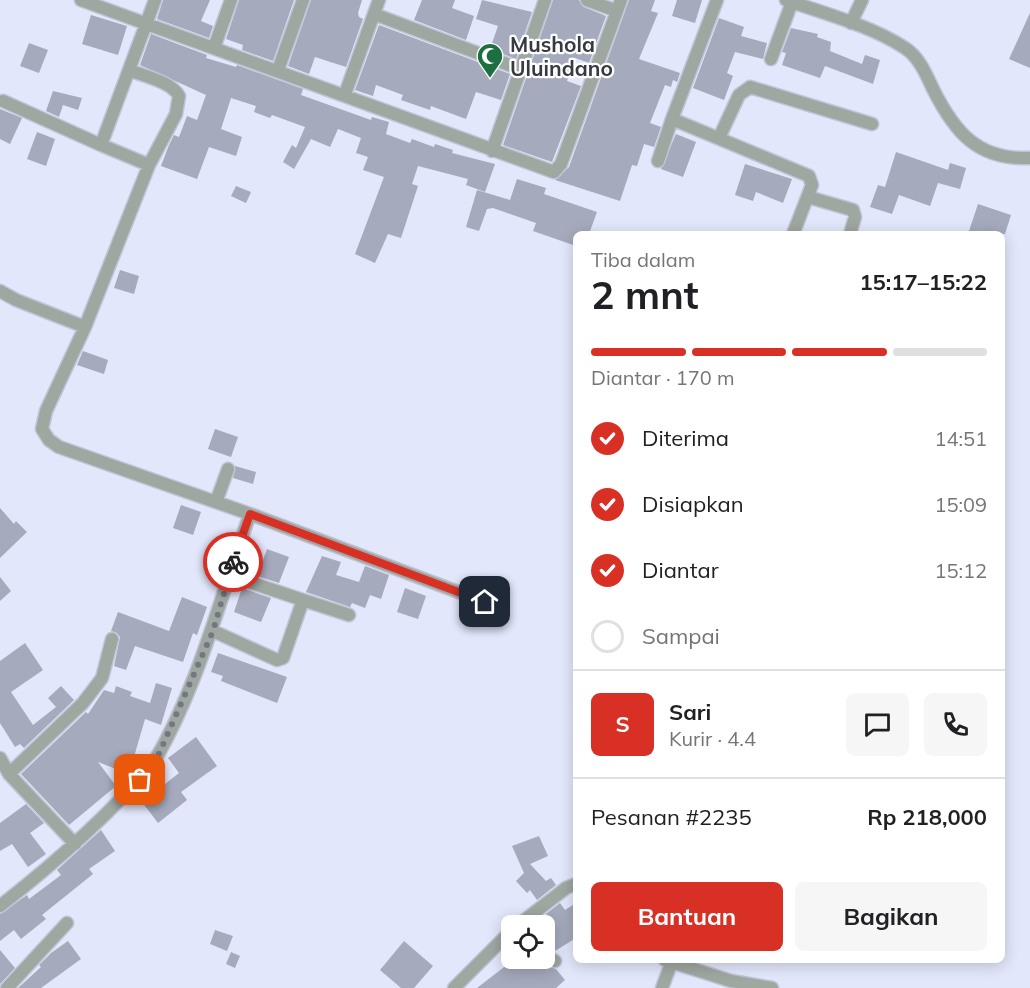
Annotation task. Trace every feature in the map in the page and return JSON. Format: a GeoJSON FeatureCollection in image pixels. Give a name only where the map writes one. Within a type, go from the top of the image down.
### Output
{"type":"FeatureCollection","features":[{"type":"Feature","properties":{"kind":"street"},"geometry":{"type":"LineString","coordinates":[[81,0],[345,94],[543,170],[557,171],[619,6],[587,0]]}},
{"type":"Feature","properties":{"kind":"street"},"geometry":{"type":"LineString","coordinates":[[101,145],[155,0]]}},
{"type":"Feature","properties":{"kind":"street"},"geometry":{"type":"LineString","coordinates":[[214,48],[231,0]]}},
{"type":"Feature","properties":{"kind":"street"},"geometry":{"type":"LineString","coordinates":[[278,70],[303,0]]}},
{"type":"Feature","properties":{"kind":"street"},"geometry":{"type":"LineString","coordinates":[[345,94],[379,0]]}},
{"type":"Feature","properties":{"kind":"street"},"geometry":{"type":"LineString","coordinates":[[492,151],[545,0]]}},
{"type":"Feature","properties":{"kind":"street"},"geometry":{"type":"LineString","coordinates":[[658,161],[717,0]]}},
{"type":"Feature","properties":{"kind":"street"},"geometry":{"type":"LineString","coordinates":[[851,23],[862,0]]}},
{"type":"Feature","properties":{"kind":"street"},"geometry":{"type":"LineString","coordinates":[[771,59],[789,1],[851,23],[904,47],[915,56],[949,117],[970,141],[1000,157],[1030,158]]}},
{"type":"Feature","properties":{"kind":"street"},"geometry":{"type":"LineString","coordinates":[[374,14],[520,69]]}},
{"type":"Feature","properties":{"kind":"street"},"geometry":{"type":"LineString","coordinates":[[129,70],[176,91],[180,96],[176,114],[149,165],[85,327],[46,411],[43,420],[44,434],[59,447],[250,514],[485,602]]}},
{"type":"Feature","properties":{"kind":"street"},"geometry":{"type":"LineString","coordinates":[[720,138],[739,95],[750,87],[872,124]]}},
{"type":"Feature","properties":{"kind":"street"},"geometry":{"type":"LineString","coordinates":[[3,102],[149,165]]}},
{"type":"Feature","properties":{"kind":"street"},"geometry":{"type":"LineString","coordinates":[[672,119],[804,172],[811,179],[808,197],[794,231]]}},
{"type":"Feature","properties":{"kind":"street"},"geometry":{"type":"LineString","coordinates":[[808,197],[853,210],[855,217],[851,231]]}},
{"type":"Feature","properties":{"kind":"street"},"geometry":{"type":"LineString","coordinates":[[0,291],[16,300],[85,327]]}},
{"type":"Feature","properties":{"kind":"street"},"geometry":{"type":"LineString","coordinates":[[216,502],[228,469]]}},
{"type":"Feature","properties":{"kind":"street"},"geometry":{"type":"LineString","coordinates":[[0,906],[75,843],[140,780],[154,762],[213,631],[228,575],[250,514]]}},
{"type":"Feature","properties":{"kind":"street"},"geometry":{"type":"LineString","coordinates":[[228,575],[349,615]]}},
{"type":"Feature","properties":{"kind":"street"},"geometry":{"type":"LineString","coordinates":[[213,631],[270,658],[280,659],[303,600]]}},
{"type":"Feature","properties":{"kind":"street"},"geometry":{"type":"LineString","coordinates":[[9,774],[84,703],[102,678],[112,639]]}},
{"type":"Feature","properties":{"kind":"street"},"geometry":{"type":"LineString","coordinates":[[0,758],[9,774],[75,843]]}},
{"type":"Feature","properties":{"kind":"street"},"geometry":{"type":"LineString","coordinates":[[531,915],[573,885]]}},
{"type":"Feature","properties":{"kind":"street"},"geometry":{"type":"LineString","coordinates":[[8,988],[67,923]]}},
{"type":"Feature","properties":{"kind":"street"},"geometry":{"type":"LineString","coordinates":[[454,988],[501,941]]}},
{"type":"Feature","properties":{"kind":"street"},"geometry":{"type":"LineString","coordinates":[[662,988],[668,963]]}},
{"type":"Feature","properties":{"kind":"street"},"geometry":{"type":"LineString","coordinates":[[671,963],[738,985],[772,988]]}},
{"type":"Feature","properties":{"kind":"building"},"geometry":{"type":"Polygon","coordinates":[[[163,0],[210,0],[201,21],[213,26],[209,38],[157,19],[163,0]]]}},
{"type":"Feature","properties":{"kind":"building"},"geometry":{"type":"Polygon","coordinates":[[[239,0],[294,0],[273,61],[242,50],[243,45],[226,39],[239,0]]]}},
{"type":"Feature","properties":{"kind":"building"},"geometry":{"type":"Polygon","coordinates":[[[311,0],[362,0],[358,13],[363,19],[346,67],[315,57],[309,74],[288,66],[311,0]]]}},
{"type":"Feature","properties":{"kind":"building"},"geometry":{"type":"Polygon","coordinates":[[[422,0],[455,0],[452,8],[474,16],[466,40],[414,20],[422,0]]]}},
{"type":"Feature","properties":{"kind":"building"},"geometry":{"type":"Polygon","coordinates":[[[482,0],[532,12],[516,59],[490,49],[498,26],[476,19],[482,0]]]}},
{"type":"Feature","properties":{"kind":"building"},"geometry":{"type":"Polygon","coordinates":[[[553,0],[579,0],[584,7],[606,16],[589,63],[575,58],[567,81],[581,86],[552,162],[503,145],[553,0]]]}},
{"type":"Feature","properties":{"kind":"building"},"geometry":{"type":"Polygon","coordinates":[[[629,0],[655,0],[651,11],[658,13],[639,59],[680,73],[677,82],[673,80],[671,87],[665,85],[650,123],[661,127],[654,147],[644,144],[637,166],[632,165],[620,201],[555,180],[569,167],[629,0]]]}},
{"type":"Feature","properties":{"kind":"building"},"geometry":{"type":"Polygon","coordinates":[[[677,0],[702,0],[695,23],[672,16],[677,0]]]}},
{"type":"Feature","properties":{"kind":"building"},"geometry":{"type":"Polygon","coordinates":[[[1030,13],[1030,68],[1009,59],[1030,13]]]}},
{"type":"Feature","properties":{"kind":"building"},"geometry":{"type":"Polygon","coordinates":[[[91,15],[127,26],[118,55],[82,44],[91,15]]]}},
{"type":"Feature","properties":{"kind":"building"},"geometry":{"type":"Polygon","coordinates":[[[719,18],[744,27],[741,36],[767,43],[763,59],[735,52],[727,73],[733,76],[724,100],[693,88],[719,18]]]}},
{"type":"Feature","properties":{"kind":"building"},"geometry":{"type":"Polygon","coordinates":[[[379,25],[510,74],[501,100],[476,92],[466,119],[431,106],[430,110],[401,100],[403,95],[376,85],[373,96],[355,90],[379,25]]]}},
{"type":"Feature","properties":{"kind":"building"},"geometry":{"type":"Polygon","coordinates":[[[791,28],[818,34],[817,37],[831,42],[830,51],[862,64],[865,55],[880,60],[873,84],[825,66],[820,78],[782,65],[786,53],[782,52],[791,28]]]}},
{"type":"Feature","properties":{"kind":"building"},"geometry":{"type":"Polygon","coordinates":[[[151,34],[207,55],[206,58],[236,67],[237,65],[303,89],[301,95],[371,120],[372,117],[389,122],[386,134],[410,143],[412,139],[434,147],[435,144],[453,150],[452,153],[495,164],[485,192],[466,185],[468,179],[418,166],[412,184],[418,186],[401,238],[388,234],[375,263],[355,254],[384,177],[363,170],[368,157],[356,153],[361,138],[338,129],[330,147],[311,139],[294,169],[283,162],[292,145],[296,148],[305,127],[272,115],[270,118],[254,112],[256,106],[231,98],[221,129],[242,137],[236,156],[209,147],[197,179],[161,166],[174,135],[179,137],[187,116],[197,120],[206,95],[140,65],[151,34]]]}},
{"type":"Feature","properties":{"kind":"building"},"geometry":{"type":"Polygon","coordinates":[[[29,43],[48,50],[39,73],[20,66],[29,43]]]}},
{"type":"Feature","properties":{"kind":"building"},"geometry":{"type":"Polygon","coordinates":[[[53,91],[82,98],[78,110],[63,105],[59,117],[46,111],[53,91]]]}},
{"type":"Feature","properties":{"kind":"building"},"geometry":{"type":"Polygon","coordinates":[[[0,109],[22,118],[10,144],[0,139],[0,109]]]}},
{"type":"Feature","properties":{"kind":"building"},"geometry":{"type":"Polygon","coordinates":[[[37,132],[55,139],[46,166],[27,159],[37,132]]]}},
{"type":"Feature","properties":{"kind":"building"},"geometry":{"type":"Polygon","coordinates":[[[676,134],[696,142],[683,177],[661,169],[676,134]]]}},
{"type":"Feature","properties":{"kind":"building"},"geometry":{"type":"Polygon","coordinates":[[[896,152],[948,170],[950,163],[966,168],[960,189],[938,183],[930,206],[899,195],[892,214],[870,207],[878,185],[885,187],[896,152]]]}},
{"type":"Feature","properties":{"kind":"building"},"geometry":{"type":"Polygon","coordinates":[[[745,164],[792,179],[783,203],[756,192],[753,201],[735,195],[745,164]]]}},
{"type":"Feature","properties":{"kind":"building"},"geometry":{"type":"Polygon","coordinates":[[[517,179],[546,188],[544,194],[597,212],[590,231],[573,231],[573,245],[533,231],[536,223],[493,208],[487,209],[479,231],[466,227],[477,190],[510,200],[517,179]]]}},
{"type":"Feature","properties":{"kind":"building"},"geometry":{"type":"Polygon","coordinates":[[[236,186],[251,192],[246,203],[231,196],[236,186]]]}},
{"type":"Feature","properties":{"kind":"building"},"geometry":{"type":"Polygon","coordinates":[[[978,204],[1011,215],[1005,234],[1005,231],[969,231],[978,204]]]}},
{"type":"Feature","properties":{"kind":"building"},"geometry":{"type":"Polygon","coordinates":[[[120,270],[139,276],[134,294],[114,288],[120,270]]]}},
{"type":"Feature","properties":{"kind":"building"},"geometry":{"type":"Polygon","coordinates":[[[83,351],[108,360],[104,374],[77,365],[83,351]]]}},
{"type":"Feature","properties":{"kind":"building"},"geometry":{"type":"Polygon","coordinates":[[[215,429],[238,437],[231,457],[208,449],[215,429]]]}},
{"type":"Feature","properties":{"kind":"building"},"geometry":{"type":"Polygon","coordinates":[[[235,466],[256,472],[253,484],[233,478],[235,466]]]}},
{"type":"Feature","properties":{"kind":"building"},"geometry":{"type":"Polygon","coordinates":[[[181,505],[201,512],[193,535],[173,528],[181,505]]]}},
{"type":"Feature","properties":{"kind":"building"},"geometry":{"type":"Polygon","coordinates":[[[0,508],[14,524],[16,521],[27,532],[0,558],[0,508]]]}},
{"type":"Feature","properties":{"kind":"building"},"geometry":{"type":"Polygon","coordinates":[[[267,549],[289,557],[279,583],[257,576],[267,549]]]}},
{"type":"Feature","properties":{"kind":"building"},"geometry":{"type":"Polygon","coordinates":[[[322,556],[341,562],[336,575],[359,582],[365,566],[389,575],[381,599],[370,595],[365,608],[352,603],[350,607],[306,592],[322,556]]]}},
{"type":"Feature","properties":{"kind":"building"},"geometry":{"type":"Polygon","coordinates":[[[0,577],[11,591],[0,601],[0,577]]]}},
{"type":"Feature","properties":{"kind":"building"},"geometry":{"type":"Polygon","coordinates":[[[242,588],[271,598],[261,622],[234,612],[242,588]]]}},
{"type":"Feature","properties":{"kind":"building"},"geometry":{"type":"Polygon","coordinates":[[[405,588],[426,596],[418,619],[397,612],[405,588]]]}},
{"type":"Feature","properties":{"kind":"building"},"geometry":{"type":"Polygon","coordinates":[[[182,597],[207,607],[197,635],[193,633],[183,662],[135,646],[126,670],[114,666],[120,637],[111,631],[118,612],[169,631],[182,597]]]}},
{"type":"Feature","properties":{"kind":"building"},"geometry":{"type":"Polygon","coordinates":[[[25,643],[43,670],[11,692],[33,725],[56,707],[48,698],[61,686],[74,700],[24,748],[20,744],[15,747],[0,723],[0,661],[25,643]]]}},
{"type":"Feature","properties":{"kind":"building"},"geometry":{"type":"Polygon","coordinates":[[[218,653],[287,677],[277,703],[221,681],[223,676],[211,672],[218,653]]]}},
{"type":"Feature","properties":{"kind":"building"},"geometry":{"type":"Polygon","coordinates":[[[156,683],[172,688],[161,725],[145,719],[129,774],[98,762],[116,786],[69,825],[21,774],[86,712],[88,714],[104,690],[114,693],[116,686],[132,692],[130,696],[150,703],[156,683]]]}},
{"type":"Feature","properties":{"kind":"building"},"geometry":{"type":"Polygon","coordinates":[[[196,737],[217,766],[181,792],[187,800],[158,823],[142,802],[179,773],[168,758],[196,737]]]}},
{"type":"Feature","properties":{"kind":"building"},"geometry":{"type":"Polygon","coordinates":[[[26,804],[44,823],[30,833],[46,854],[28,867],[12,844],[0,851],[0,823],[26,804]]]}},
{"type":"Feature","properties":{"kind":"building"},"geometry":{"type":"Polygon","coordinates":[[[101,830],[115,851],[89,869],[93,874],[42,915],[46,919],[21,939],[14,930],[0,941],[0,914],[27,895],[29,899],[61,875],[57,870],[101,830]]]}},
{"type":"Feature","properties":{"kind":"building"},"geometry":{"type":"Polygon","coordinates":[[[539,836],[548,856],[530,864],[546,881],[551,878],[556,885],[537,900],[530,890],[527,893],[516,881],[524,873],[512,846],[539,836]]]}},
{"type":"Feature","properties":{"kind":"building"},"geometry":{"type":"Polygon","coordinates":[[[560,903],[565,910],[573,905],[573,940],[555,951],[555,915],[547,915],[560,903]]]}},
{"type":"Feature","properties":{"kind":"building"},"geometry":{"type":"Polygon","coordinates":[[[215,930],[233,936],[227,951],[210,944],[215,930]]]}},
{"type":"Feature","properties":{"kind":"building"},"geometry":{"type":"Polygon","coordinates":[[[68,941],[81,959],[41,988],[18,988],[41,967],[39,965],[51,953],[68,941]]]}},
{"type":"Feature","properties":{"kind":"building"},"geometry":{"type":"Polygon","coordinates":[[[404,941],[433,966],[414,988],[401,988],[380,970],[404,941]]]}},
{"type":"Feature","properties":{"kind":"building"},"geometry":{"type":"Polygon","coordinates":[[[0,950],[15,968],[0,984],[0,950]]]}},
{"type":"Feature","properties":{"kind":"building"},"geometry":{"type":"Polygon","coordinates":[[[231,952],[240,956],[235,968],[226,964],[231,952]]]}},
{"type":"Feature","properties":{"kind":"building"},"geometry":{"type":"Polygon","coordinates":[[[502,969],[555,969],[565,980],[556,988],[477,988],[502,969]]]}},
{"type":"Feature","properties":{"kind":"way so far"},"geometry":{"type":"LineString","coordinates":[[140,780],[158,756],[213,631],[233,562]]}},
{"type":"Feature","properties":{"kind":"place","name":"Mushola Uluindano"},"geometry":{"type":"Point","coordinates":[490,79]}},
{"type":"Feature","properties":{"kind":"route"},"geometry":{"type":"LineString","coordinates":[[233,562],[250,514],[485,602]]}}]}
